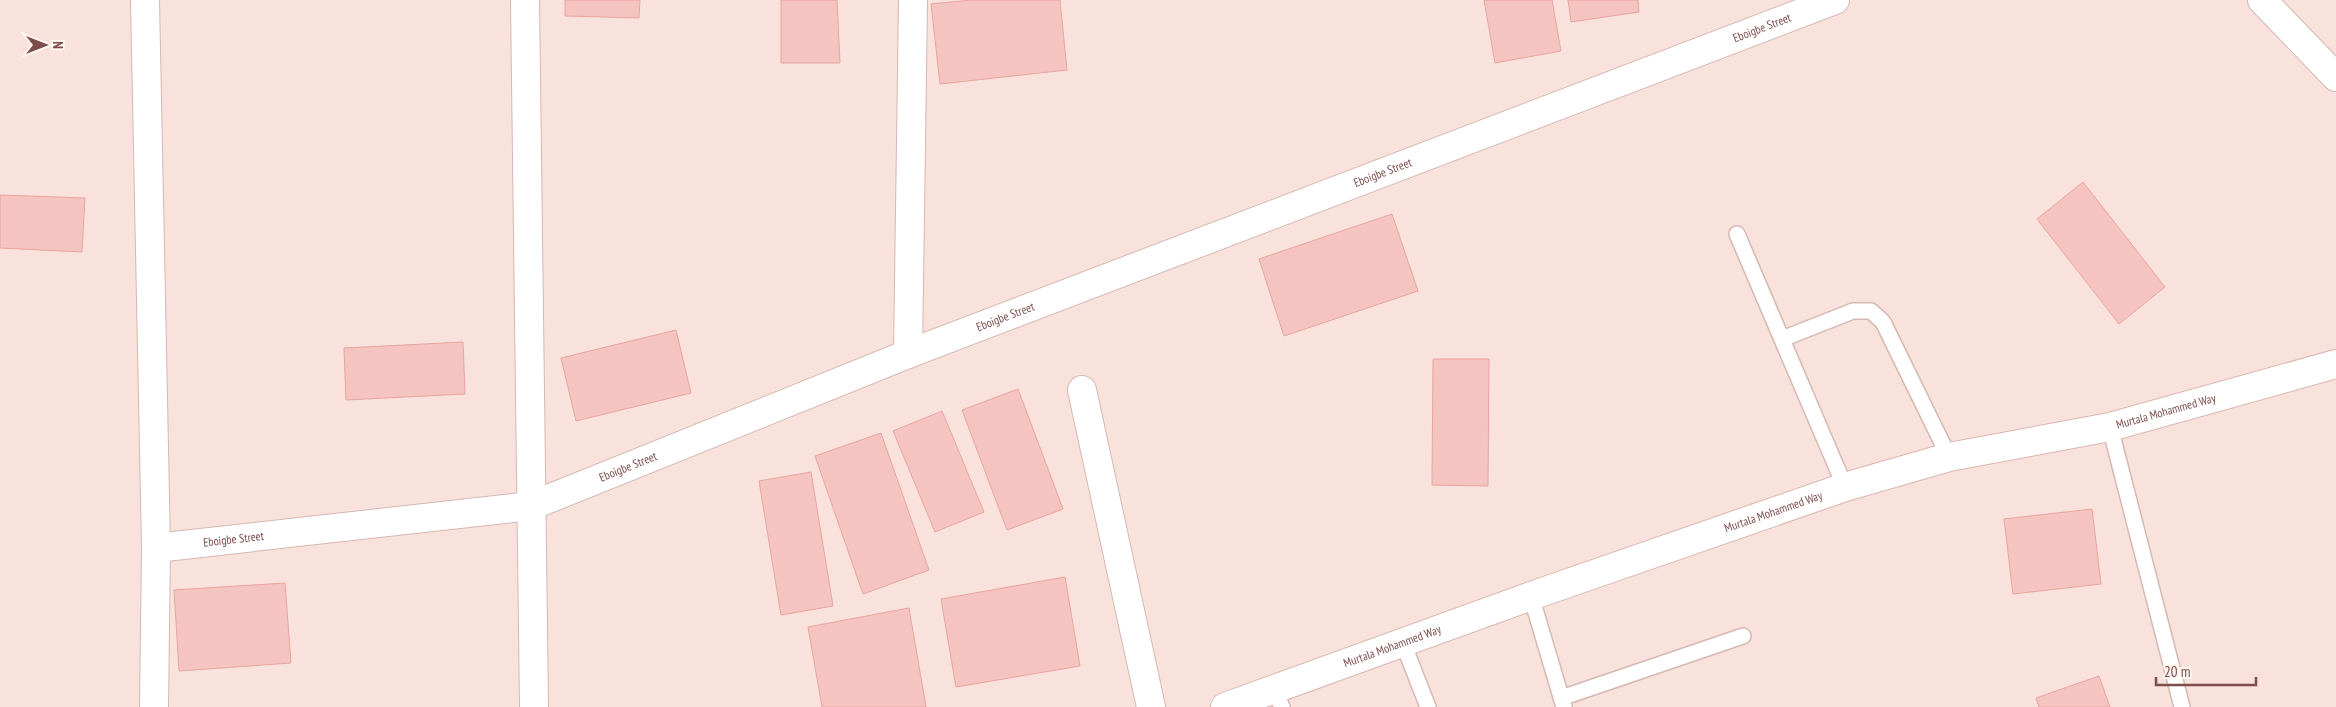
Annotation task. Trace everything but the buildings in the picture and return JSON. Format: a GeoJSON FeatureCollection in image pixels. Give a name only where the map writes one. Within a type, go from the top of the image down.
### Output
{"type":"FeatureCollection","features":[{"type":"Feature","properties":{"kind":"street"},"geometry":{"type":"LineString","coordinates":[[145,0],[156,548],[154,707]]}},
{"type":"Feature","properties":{"kind":"street"},"geometry":{"type":"LineString","coordinates":[[525,0],[534,707]]}},
{"type":"Feature","properties":{"kind":"street"},"geometry":{"type":"LineString","coordinates":[[908,354],[912,0]]}},
{"type":"Feature","properties":{"kind":"street","name":"Eboigbe Street"},"geometry":{"type":"LineString","coordinates":[[156,548],[531,506],[908,354],[1834,0]]}},
{"type":"Feature","properties":{"kind":"street"},"geometry":{"type":"LineString","coordinates":[[2262,0],[2336,77]]}},
{"type":"Feature","properties":{"kind":"street","name":"Murtala Mohammed Way"},"geometry":{"type":"LineString","coordinates":[[1225,707],[1278,698],[1403,643],[1531,596],[1845,487],[1949,457],[2110,427],[2336,364]]}},
{"type":"Feature","properties":{"kind":"street"},"geometry":{"type":"LineString","coordinates":[[1082,390],[1151,707]]}},
{"type":"Feature","properties":{"kind":"lane"},"geometry":{"type":"LineString","coordinates":[[1737,234],[1845,487]]}},
{"type":"Feature","properties":{"kind":"lane"},"geometry":{"type":"LineString","coordinates":[[1782,339],[1853,311],[1871,311],[1883,322],[1949,457]]}},
{"type":"Feature","properties":{"kind":"lane"},"geometry":{"type":"LineString","coordinates":[[2110,427],[2182,707]]}},
{"type":"Feature","properties":{"kind":"lane"},"geometry":{"type":"LineString","coordinates":[[1531,596],[1563,702],[1743,636]]}},
{"type":"Feature","properties":{"kind":"lane"},"geometry":{"type":"LineString","coordinates":[[1403,643],[1428,707]]}},
{"type":"Feature","properties":{"kind":"shaded area"},"geometry":{"type":"Polygon","coordinates":[[[0,0],[2336,0],[2336,707],[0,707],[0,0]]]}}]}
